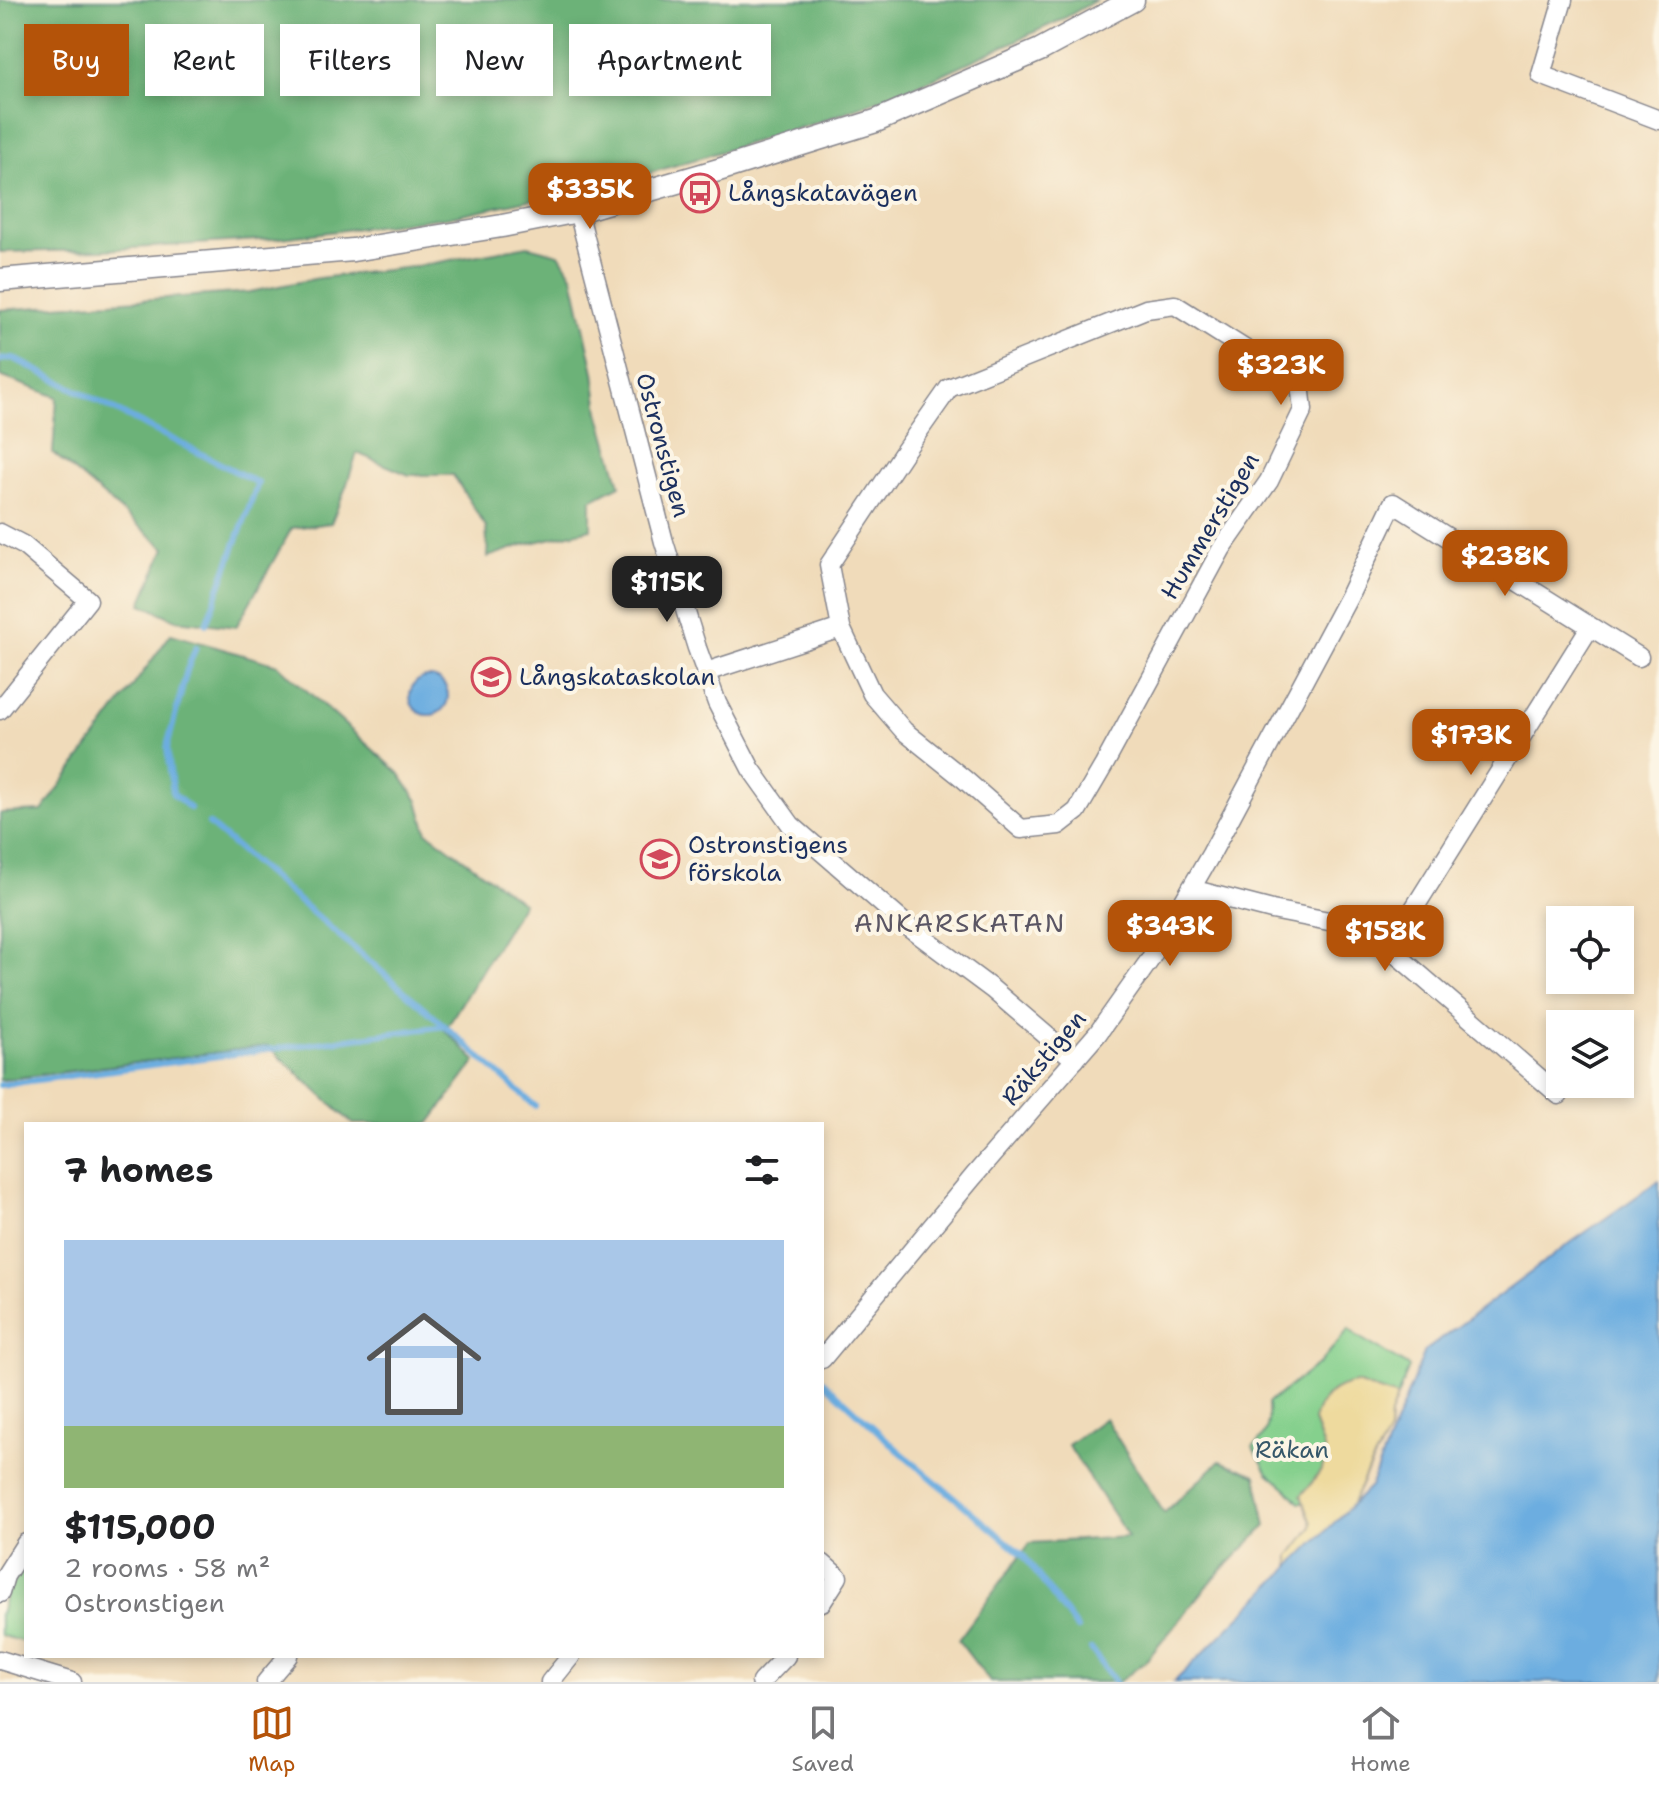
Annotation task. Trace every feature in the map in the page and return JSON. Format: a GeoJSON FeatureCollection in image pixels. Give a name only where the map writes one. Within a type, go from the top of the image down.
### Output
{"type":"FeatureCollection","features":[{"type":"Feature","properties":{"kind":"street"},"geometry":{"type":"LineString","coordinates":[[0,280],[353,250],[578,211],[876,121],[1040,50],[1133,0]]}},
{"type":"Feature","properties":{"kind":"street"},"geometry":{"type":"LineString","coordinates":[[1563,0],[1541,75],[1659,120]]}},
{"type":"Feature","properties":{"kind":"street","name":"Ostronstigen"},"geometry":{"type":"LineString","coordinates":[[578,211],[664,542],[717,703],[751,769],[791,825],[910,928],[992,989],[1075,1060]]}},
{"type":"Feature","properties":{"kind":"street","name":"Hummerstigen"},"geometry":{"type":"LineString","coordinates":[[1175,305],[1300,384],[1303,410],[1269,481],[1222,548],[1077,811],[1059,825],[1021,829],[904,731],[872,694],[841,628],[829,565],[949,388],[1146,309],[1175,305]]}},
{"type":"Feature","properties":{"kind":"street","name":"Räkstigen"},"geometry":{"type":"LineString","coordinates":[[824,1357],[1098,1033],[1149,961],[1349,596],[1393,503],[1590,627]]}},
{"type":"Feature","properties":{"kind":"street"},"geometry":{"type":"LineString","coordinates":[[0,533],[23,545],[88,600],[0,710]]}},
{"type":"Feature","properties":{"kind":"street"},"geometry":{"type":"LineString","coordinates":[[1388,950],[1590,627],[1639,657]]}},
{"type":"Feature","properties":{"kind":"street"},"geometry":{"type":"LineString","coordinates":[[706,672],[841,628]]}},
{"type":"Feature","properties":{"kind":"street"},"geometry":{"type":"LineString","coordinates":[[1191,889],[1339,923],[1397,955],[1546,1084]]}},
{"type":"Feature","properties":{"kind":"street"},"geometry":{"type":"LineString","coordinates":[[0,1593],[5,1576],[24,1546]]}},
{"type":"Feature","properties":{"kind":"street"},"geometry":{"type":"LineString","coordinates":[[824,1565],[838,1577],[824,1599]]}},
{"type":"Feature","properties":{"kind":"street"},"geometry":{"type":"LineString","coordinates":[[266,1682],[286,1658]]}},
{"type":"Feature","properties":{"kind":"street"},"geometry":{"type":"LineString","coordinates":[[550,1682],[569,1658]]}},
{"type":"Feature","properties":{"kind":"street"},"geometry":{"type":"LineString","coordinates":[[761,1682],[784,1658]]}},
{"type":"Feature","properties":{"kind":"street"},"geometry":{"type":"LineString","coordinates":[[0,1660],[72,1682]]}},
{"type":"Feature","properties":{"kind":"green space"},"geometry":{"type":"Polygon","coordinates":[[[0,0],[1096,0],[1061,20],[921,84],[822,121],[630,179],[448,217],[273,239],[104,250],[0,252],[0,0]]]}},
{"type":"Feature","properties":{"kind":"green space"},"geometry":{"type":"Polygon","coordinates":[[[528,246],[559,254],[573,277],[594,372],[599,412],[620,485],[591,500],[591,529],[488,557],[486,527],[453,475],[409,475],[357,453],[331,523],[292,528],[236,627],[176,620],[141,604],[165,548],[53,453],[57,397],[0,376],[0,310],[250,292],[319,278],[412,267],[528,246]]]}},
{"type":"Feature","properties":{"kind":"green space"},"geometry":{"type":"Polygon","coordinates":[[[171,634],[278,665],[399,773],[418,801],[427,832],[523,903],[445,1030],[476,1061],[430,1122],[351,1122],[268,1046],[0,1080],[0,815],[42,811],[171,634]]]}},
{"type":"Feature","properties":{"kind":"green space","name":"Räkan"},"geometry":{"type":"Polygon","coordinates":[[[1349,1329],[1409,1367],[1397,1397],[1356,1383],[1328,1395],[1314,1421],[1327,1455],[1323,1469],[1302,1496],[1304,1503],[1299,1503],[1268,1473],[1253,1447],[1267,1427],[1268,1403],[1320,1363],[1349,1329]]]}},
{"type":"Feature","properties":{"kind":"green space"},"geometry":{"type":"Polygon","coordinates":[[[1105,1418],[1164,1513],[1220,1461],[1256,1475],[1266,1526],[1214,1578],[1145,1662],[1118,1682],[990,1682],[958,1640],[1030,1543],[1128,1537],[1068,1445],[1105,1418]]]}},
{"type":"Feature","properties":{"kind":"green space"},"geometry":{"type":"Polygon","coordinates":[[[24,1560],[24,1642],[0,1635],[0,1615],[8,1584],[24,1560]]]}},
{"type":"Feature","properties":{"kind":"sand","name":"Räkan"},"geometry":{"type":"Polygon","coordinates":[[[1356,1383],[1397,1397],[1390,1415],[1389,1432],[1335,1543],[1290,1574],[1290,1556],[1312,1523],[1301,1496],[1325,1461],[1314,1421],[1316,1413],[1329,1394],[1356,1383]]]}},
{"type":"Feature","properties":{"kind":"water"},"geometry":{"type":"Polygon","coordinates":[[[429,677],[443,682],[448,696],[443,710],[429,715],[415,710],[410,696],[415,682],[429,677]]]}},
{"type":"Feature","properties":{"kind":"water"},"geometry":{"type":"Polygon","coordinates":[[[1659,1181],[1659,1682],[1174,1682],[1370,1487],[1425,1351],[1659,1181]]]}},
{"type":"Feature","properties":{"kind":"waterway"},"geometry":{"type":"LineString","coordinates":[[0,360],[13,358],[258,483],[206,624]]}},
{"type":"Feature","properties":{"kind":"waterway"},"geometry":{"type":"LineString","coordinates":[[190,808],[173,794],[167,747],[196,647]]}},
{"type":"Feature","properties":{"kind":"waterway"},"geometry":{"type":"LineString","coordinates":[[209,824],[535,1106]]}},
{"type":"Feature","properties":{"kind":"waterway"},"geometry":{"type":"LineString","coordinates":[[0,1085],[445,1026]]}},
{"type":"Feature","properties":{"kind":"waterway"},"geometry":{"type":"LineString","coordinates":[[824,1382],[898,1450],[1024,1556],[1077,1629]]}},
{"type":"Feature","properties":{"kind":"waterway"},"geometry":{"type":"LineString","coordinates":[[1091,1649],[1115,1682]]}},
{"type":"Feature","properties":{"kind":"place","name":"Långskatavägen"},"geometry":{"type":"Point","coordinates":[700,193]}},
{"type":"Feature","properties":{"kind":"place","name":"Långskataskolan"},"geometry":{"type":"Point","coordinates":[491,677]}},
{"type":"Feature","properties":{"kind":"place","name":"Ostronstigens förskola"},"geometry":{"type":"Point","coordinates":[660,859]}},
{"type":"Feature","properties":{"kind":"district","name":"ANKARSKATAN"},"geometry":{"type":"Point","coordinates":[960,922]}}]}
